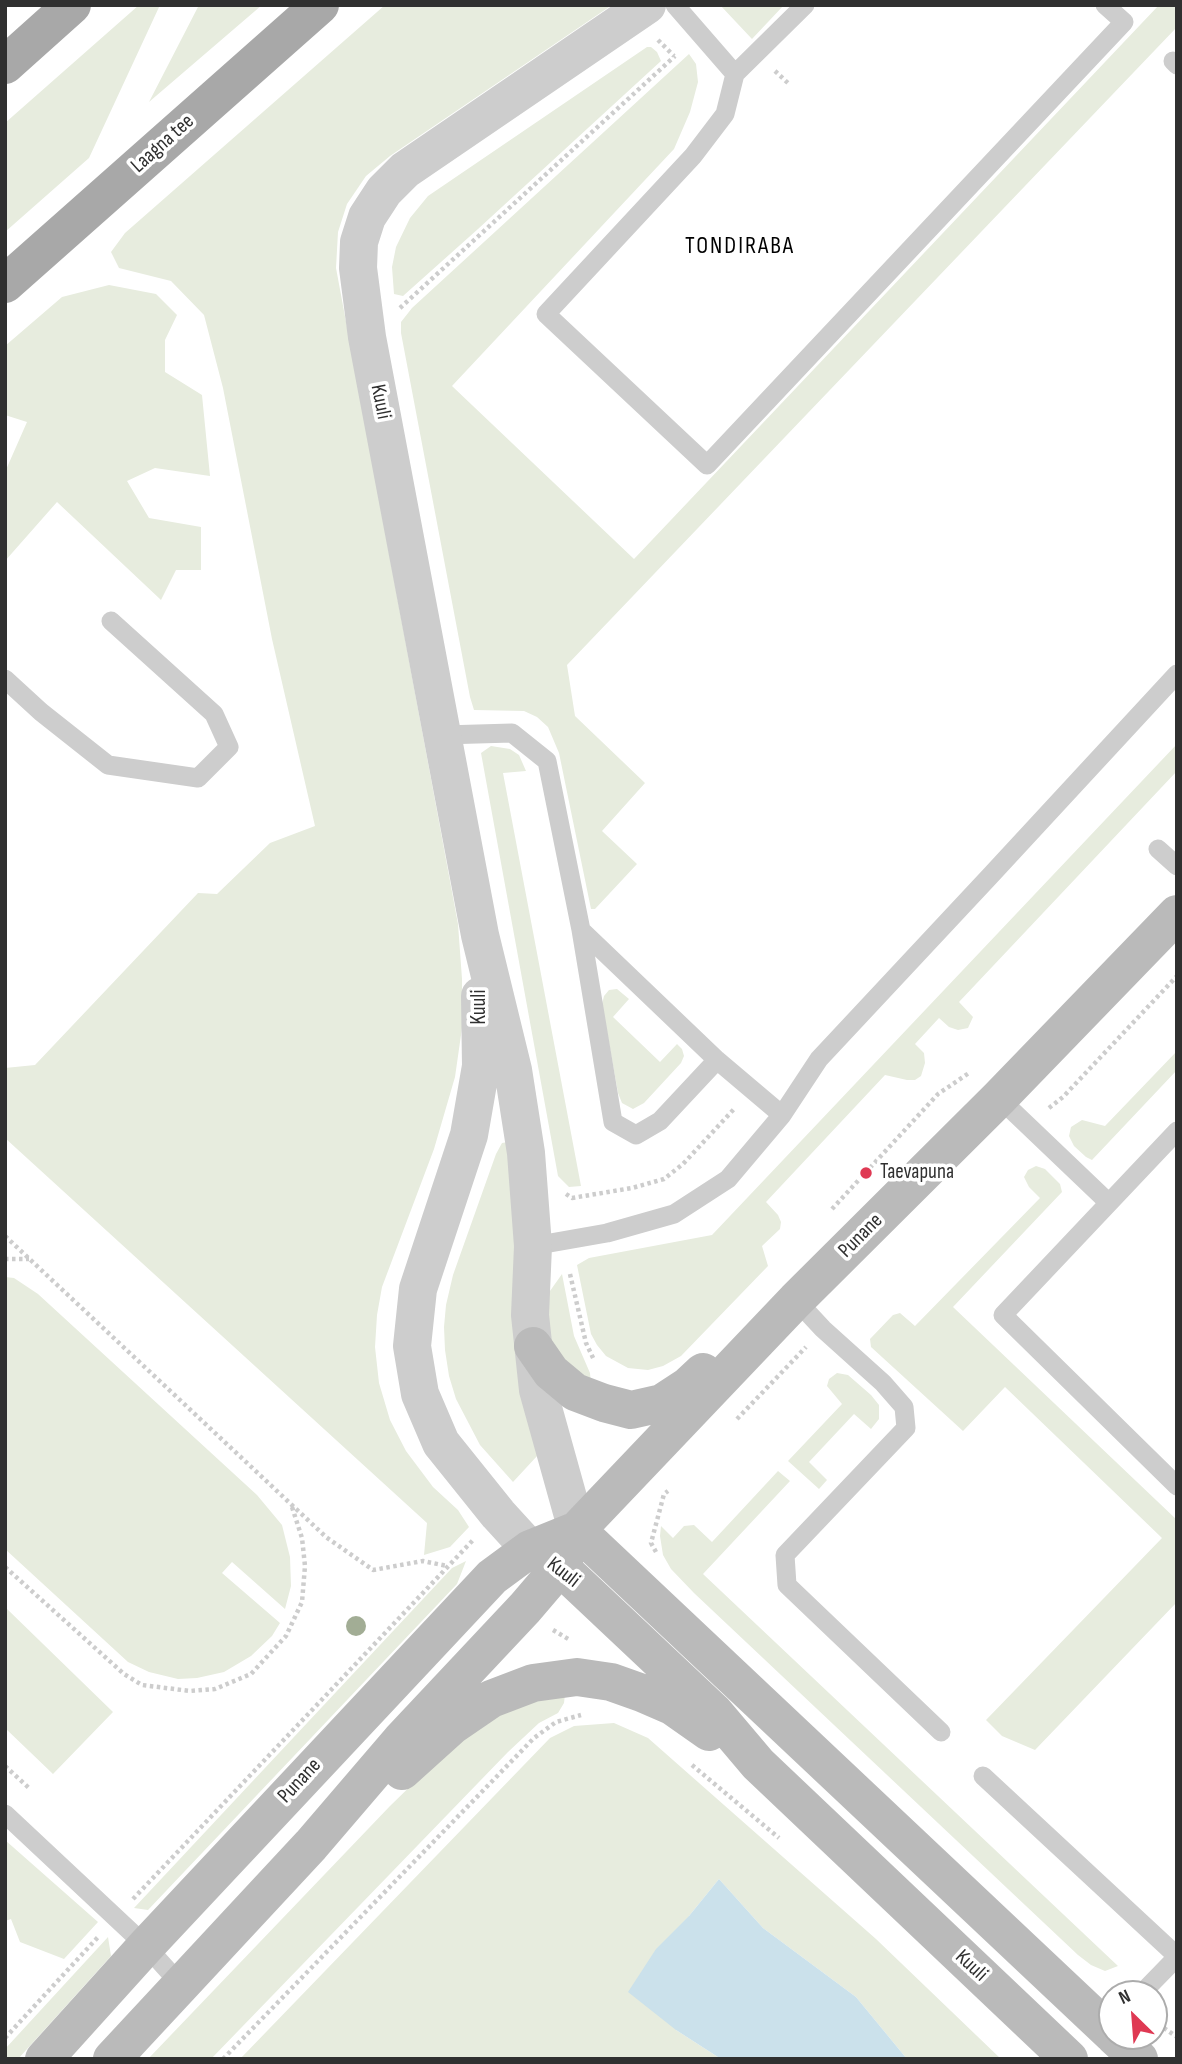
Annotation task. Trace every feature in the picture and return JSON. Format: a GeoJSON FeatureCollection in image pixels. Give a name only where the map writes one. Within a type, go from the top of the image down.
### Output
{"type":"FeatureCollection","features":[{"type":"Feature","properties":{"kind":"main road"},"geometry":{"type":"LineString","coordinates":[[5,65],[72,5]]}},
{"type":"Feature","properties":{"kind":"main road","name":"Laagna tee"},"geometry":{"type":"LineString","coordinates":[[5,284],[320,5]]}},
{"type":"Feature","properties":{"kind":"main road","name":"Punane"},"geometry":{"type":"LineString","coordinates":[[44,2059],[146,1946],[492,1577],[545,1558],[576,1530],[796,1300],[999,1098],[1177,914]]}},
{"type":"Feature","properties":{"kind":"main road"},"geometry":{"type":"LineString","coordinates":[[533,1346],[551,1372],[575,1392],[631,1410],[662,1403],[688,1387],[715,1361],[796,1300]]}},
{"type":"Feature","properties":{"kind":"main road","name":"Kuuli"},"geometry":{"type":"LineString","coordinates":[[576,1530],[1098,2019]]}},
{"type":"Feature","properties":{"kind":"main road","name":"Punane"},"geometry":{"type":"LineString","coordinates":[[112,2059],[311,1845],[401,1740],[525,1608],[545,1558]]}},
{"type":"Feature","properties":{"kind":"main road","name":"Kuuli"},"geometry":{"type":"LineString","coordinates":[[545,1558],[714,1712],[758,1764],[1069,2059]]}},
{"type":"Feature","properties":{"kind":"main road"},"geometry":{"type":"LineString","coordinates":[[311,1845],[420,1756],[453,1725],[491,1699],[533,1683],[577,1677],[611,1682],[642,1693],[672,1706],[758,1764]]}},
{"type":"Feature","properties":{"kind":"street","name":"Kuuli"},"geometry":{"type":"LineString","coordinates":[[576,1530],[538,1390],[530,1315],[549,1243],[526,1153],[513,1070],[480,934],[366,337],[358,268],[359,242],[367,217],[384,191],[405,170],[648,22]]}},
{"type":"Feature","properties":{"kind":"street","name":"Kuuli"},"geometry":{"type":"LineString","coordinates":[[480,934],[481,1066],[469,1135],[418,1289],[412,1346],[420,1394],[441,1443],[498,1514],[545,1558]]}},
{"type":"Feature","properties":{"kind":"lane"},"geometry":{"type":"LineString","coordinates":[[676,5],[736,74]]}},
{"type":"Feature","properties":{"kind":"lane"},"geometry":{"type":"LineString","coordinates":[[805,5],[736,74],[724,114],[693,156],[546,314],[706,465],[1124,22],[1105,5]]}},
{"type":"Feature","properties":{"kind":"lane"},"geometry":{"type":"LineString","coordinates":[[5,679],[41,712],[108,765],[198,778],[229,747],[214,714],[111,621]]}},
{"type":"Feature","properties":{"kind":"lane"},"geometry":{"type":"LineString","coordinates":[[549,1243],[607,1233],[674,1214],[728,1180],[782,1115],[819,1059],[1177,674]]}},
{"type":"Feature","properties":{"kind":"lane"},"geometry":{"type":"LineString","coordinates":[[443,735],[512,733],[547,761],[581,930],[613,1122],[636,1135],[660,1121],[717,1060]]}},
{"type":"Feature","properties":{"kind":"lane"},"geometry":{"type":"LineString","coordinates":[[1158,849],[1177,866]]}},
{"type":"Feature","properties":{"kind":"lane"},"geometry":{"type":"LineString","coordinates":[[581,930],[717,1060],[782,1115]]}},
{"type":"Feature","properties":{"kind":"lane"},"geometry":{"type":"LineString","coordinates":[[999,1098],[1109,1203]]}},
{"type":"Feature","properties":{"kind":"lane"},"geometry":{"type":"LineString","coordinates":[[1177,1131],[1003,1315],[1177,1486]]}},
{"type":"Feature","properties":{"kind":"lane"},"geometry":{"type":"LineString","coordinates":[[796,1300],[823,1329],[883,1383],[904,1407],[906,1428],[785,1555],[786,1584],[941,1732]]}},
{"type":"Feature","properties":{"kind":"lane"},"geometry":{"type":"LineString","coordinates":[[983,1776],[1177,1956],[1154,1980]]}},
{"type":"Feature","properties":{"kind":"lane"},"geometry":{"type":"LineString","coordinates":[[5,1814],[146,1946],[181,1984]]}},
{"type":"Feature","properties":{"kind":"path"},"geometry":{"type":"LineString","coordinates":[[648,22],[657,39],[674,57]]}},
{"type":"Feature","properties":{"kind":"path"},"geometry":{"type":"LineString","coordinates":[[392,316],[700,33]]}},
{"type":"Feature","properties":{"kind":"path"},"geometry":{"type":"LineString","coordinates":[[564,1192],[572,1198],[632,1188],[664,1179],[683,1164],[752,1090]]}},
{"type":"Feature","properties":{"kind":"path"},"geometry":{"type":"LineString","coordinates":[[5,1237],[326,1537],[373,1570],[424,1560],[448,1566]]}},
{"type":"Feature","properties":{"kind":"path"},"geometry":{"type":"LineString","coordinates":[[549,1243],[568,1269],[586,1343],[596,1364]]}},
{"type":"Feature","properties":{"kind":"path"},"geometry":{"type":"LineString","coordinates":[[5,1259],[29,1259]]}},
{"type":"Feature","properties":{"kind":"path"},"geometry":{"type":"LineString","coordinates":[[5,1567],[124,1674],[142,1685],[190,1691],[215,1689],[251,1674],[286,1636],[302,1602],[302,1538],[291,1506]]}},
{"type":"Feature","properties":{"kind":"path"},"geometry":{"type":"LineString","coordinates":[[223,2059],[534,1738],[556,1722],[591,1714]]}},
{"type":"Feature","properties":{"kind":"path"},"geometry":{"type":"LineString","coordinates":[[691,1764],[784,1842]]}},
{"type":"Feature","properties":{"kind":"path"},"geometry":{"type":"LineString","coordinates":[[5,1766],[29,1788]]}},
{"type":"Feature","properties":{"kind":"shaded area"},"geometry":{"type":"Polygon","coordinates":[[[139,5],[160,5],[89,158],[5,232],[5,123],[139,5]]]}},
{"type":"Feature","properties":{"kind":"shaded area"},"geometry":{"type":"Polygon","coordinates":[[[199,5],[262,5],[149,102],[199,5]]]}},
{"type":"Feature","properties":{"kind":"shaded area"},"geometry":{"type":"Polygon","coordinates":[[[385,5],[612,5],[390,156],[366,176],[347,204],[338,232],[336,268],[458,924],[462,979],[462,1028],[455,1077],[434,1149],[382,1287],[377,1315],[375,1347],[379,1383],[390,1420],[406,1451],[433,1487],[458,1510],[469,1527],[450,1547],[424,1555],[427,1523],[5,1138],[5,1068],[35,1065],[198,893],[217,894],[270,843],[315,826],[272,639],[223,388],[204,315],[171,281],[119,268],[111,252],[125,233],[385,5]]]}},
{"type":"Feature","properties":{"kind":"shaded area"},"geometry":{"type":"Polygon","coordinates":[[[720,5],[784,5],[752,39],[720,5]]]}},
{"type":"Feature","properties":{"kind":"shaded area"},"geometry":{"type":"Polygon","coordinates":[[[1159,5],[1177,5],[1177,27],[567,665],[575,716],[645,783],[602,831],[637,864],[595,909],[591,909],[559,753],[548,727],[537,717],[524,711],[474,710],[401,322],[412,308],[689,54],[696,64],[698,82],[690,112],[674,149],[452,386],[634,559],[1159,5]]]}},
{"type":"Feature","properties":{"kind":"shaded area"},"geometry":{"type":"Polygon","coordinates":[[[647,47],[657,52],[661,61],[403,296],[394,294],[392,267],[396,247],[410,218],[428,196],[647,47]]]}},
{"type":"Feature","properties":{"kind":"shaded area"},"geometry":{"type":"Polygon","coordinates":[[[109,285],[156,294],[177,315],[165,340],[165,372],[202,395],[210,476],[155,468],[127,481],[149,518],[201,527],[201,570],[176,570],[161,600],[57,502],[5,561],[5,472],[27,422],[5,415],[5,346],[62,297],[109,285]]]}},
{"type":"Feature","properties":{"kind":"shaded area"},"geometry":{"type":"Polygon","coordinates":[[[1177,744],[1177,771],[959,1002],[973,1017],[968,1028],[958,1030],[949,1027],[939,1018],[915,1044],[924,1053],[925,1063],[921,1076],[915,1080],[907,1080],[885,1075],[766,1202],[781,1222],[780,1229],[762,1246],[768,1266],[681,1356],[663,1366],[648,1370],[628,1368],[606,1356],[591,1334],[577,1265],[589,1258],[712,1235],[1177,744]]]}},
{"type":"Feature","properties":{"kind":"shaded area"},"geometry":{"type":"Polygon","coordinates":[[[491,746],[510,749],[519,755],[526,771],[503,773],[581,1186],[569,1187],[558,1176],[481,753],[491,746]]]}},
{"type":"Feature","properties":{"kind":"shaded area"},"geometry":{"type":"Polygon","coordinates":[[[617,989],[629,999],[613,1017],[660,1062],[677,1044],[684,1056],[681,1063],[644,1103],[633,1109],[622,1103],[618,1093],[602,1004],[609,990],[617,989]]]}},
{"type":"Feature","properties":{"kind":"shaded area"},"geometry":{"type":"Polygon","coordinates":[[[1177,1051],[1177,1070],[1092,1160],[1074,1146],[1069,1136],[1071,1127],[1082,1120],[1105,1126],[1177,1051]]]}},
{"type":"Feature","properties":{"kind":"shaded area"},"geometry":{"type":"Polygon","coordinates":[[[508,1142],[538,1455],[513,1482],[480,1445],[456,1399],[449,1376],[444,1327],[453,1275],[496,1154],[502,1143],[508,1142]]]}},
{"type":"Feature","properties":{"kind":"shaded area"},"geometry":{"type":"Polygon","coordinates":[[[1036,1166],[1045,1169],[1060,1184],[1062,1192],[953,1307],[1177,1520],[1177,1602],[1035,1750],[1002,1736],[986,1720],[1162,1538],[1005,1387],[963,1431],[871,1347],[870,1339],[893,1315],[900,1313],[915,1326],[1040,1198],[1024,1177],[1028,1170],[1036,1166]]]}},
{"type":"Feature","properties":{"kind":"shaded area"},"geometry":{"type":"Polygon","coordinates":[[[562,1274],[574,1336],[590,1373],[591,1384],[578,1376],[549,1342],[547,1302],[550,1291],[562,1274]]]}},
{"type":"Feature","properties":{"kind":"shaded area"},"geometry":{"type":"Polygon","coordinates":[[[5,1277],[14,1278],[38,1294],[257,1495],[282,1525],[290,1557],[291,1586],[285,1609],[232,1562],[222,1573],[280,1623],[272,1636],[251,1656],[224,1672],[197,1678],[178,1679],[149,1672],[128,1662],[5,1549],[5,1277]]]}},
{"type":"Feature","properties":{"kind":"shaded area"},"geometry":{"type":"Polygon","coordinates":[[[837,1373],[848,1375],[871,1395],[879,1405],[879,1419],[871,1429],[854,1414],[809,1462],[827,1480],[819,1489],[788,1461],[842,1404],[827,1386],[829,1379],[837,1373]]]}},
{"type":"Feature","properties":{"kind":"shaded area"},"geometry":{"type":"Polygon","coordinates":[[[778,1471],[790,1481],[703,1574],[1118,1966],[1105,1971],[1078,1955],[671,1569],[663,1555],[661,1526],[673,1538],[684,1526],[694,1525],[712,1542],[778,1471]]]}},
{"type":"Feature","properties":{"kind":"shaded area"},"geometry":{"type":"Polygon","coordinates":[[[466,1561],[457,1584],[148,1910],[134,1908],[452,1568],[466,1561]]]}},
{"type":"Feature","properties":{"kind":"shaded area"},"geometry":{"type":"Polygon","coordinates":[[[5,1607],[113,1712],[53,1774],[5,1728],[5,1607]]]}},
{"type":"Feature","properties":{"kind":"shaded area"},"geometry":{"type":"Polygon","coordinates":[[[565,1694],[564,1703],[558,1713],[539,1723],[508,1752],[211,2059],[148,2059],[390,1806],[470,1728],[498,1710],[565,1694]]]}},
{"type":"Feature","properties":{"kind":"shaded area"},"geometry":{"type":"Polygon","coordinates":[[[614,1723],[648,1738],[876,1939],[1001,2059],[907,2059],[856,1997],[763,1928],[719,1879],[689,1916],[676,2030],[721,2059],[240,2059],[550,1738],[574,1726],[614,1723]]]}},
{"type":"Feature","properties":{"kind":"shaded area"},"geometry":{"type":"Polygon","coordinates":[[[5,1840],[98,1922],[64,1959],[20,1942],[11,1919],[5,1921],[5,1840]]]}},
{"type":"Feature","properties":{"kind":"shaded area"},"geometry":{"type":"Polygon","coordinates":[[[108,1937],[111,1956],[18,2059],[5,2059],[5,2049],[108,1937]]]}},
{"type":"Feature","properties":{"kind":"water"},"geometry":{"type":"Polygon","coordinates":[[[719,1879],[763,1928],[856,1997],[907,2059],[721,2059],[676,2030],[628,1992],[656,1949],[689,1916],[719,1879]]]}},
{"type":"Feature","properties":{"kind":"place","name":"Taevapuna"},"geometry":{"type":"Point","coordinates":[866,1173]}},
{"type":"Feature","properties":{"kind":"district","name":"TONDIRABA"},"geometry":{"type":"Point","coordinates":[740,247]}}]}
